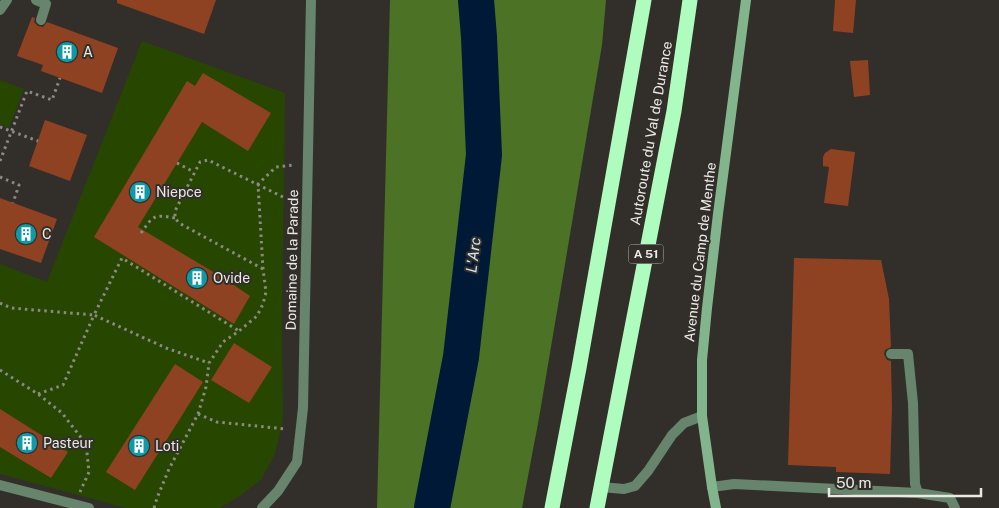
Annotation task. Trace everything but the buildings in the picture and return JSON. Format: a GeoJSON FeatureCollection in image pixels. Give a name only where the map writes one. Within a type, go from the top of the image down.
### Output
{"type":"FeatureCollection","features":[{"type":"Feature","properties":{"kind":"highway"},"geometry":{"type":"LineString","coordinates":[[552,508],[579,368],[644,0]]}},
{"type":"Feature","properties":{"kind":"highway","name":"Autoroute du Val de Durance"},"geometry":{"type":"LineString","coordinates":[[598,508],[674,111],[690,0]]}},
{"type":"Feature","properties":{"kind":"main road","name":"Avenue du Camp de Menthe"},"geometry":{"type":"LineString","coordinates":[[716,508],[702,416],[702,360],[746,0]]}},
{"type":"Feature","properties":{"kind":"street"},"geometry":{"type":"LineString","coordinates":[[0,10],[8,0]]}},
{"type":"Feature","properties":{"kind":"street"},"geometry":{"type":"LineString","coordinates":[[36,0],[46,4],[42,20]]}},
{"type":"Feature","properties":{"kind":"street","name":"Domaine de la Parade"},"geometry":{"type":"LineString","coordinates":[[262,508],[278,490],[297,462],[301,431],[311,0]]}},
{"type":"Feature","properties":{"kind":"street"},"geometry":{"type":"LineString","coordinates":[[891,354],[908,354],[913,403],[915,484],[918,493]]}},
{"type":"Feature","properties":{"kind":"street"},"geometry":{"type":"LineString","coordinates":[[601,487],[624,489],[635,486],[648,471],[672,435],[684,423],[702,416]]}},
{"type":"Feature","properties":{"kind":"street"},"geometry":{"type":"LineString","coordinates":[[712,486],[734,484],[918,493],[950,498],[955,508]]}},
{"type":"Feature","properties":{"kind":"street"},"geometry":{"type":"LineString","coordinates":[[0,485],[89,508]]}},
{"type":"Feature","properties":{"kind":"path"},"geometry":{"type":"LineString","coordinates":[[0,161],[27,91],[52,100],[60,78]]}},
{"type":"Feature","properties":{"kind":"path"},"geometry":{"type":"LineString","coordinates":[[0,128],[38,141]]}},
{"type":"Feature","properties":{"kind":"path"},"geometry":{"type":"LineString","coordinates":[[263,270],[179,223],[175,218],[175,211],[200,162],[208,160],[306,210]]}},
{"type":"Feature","properties":{"kind":"path"},"geometry":{"type":"LineString","coordinates":[[177,163],[194,172]]}},
{"type":"Feature","properties":{"kind":"path"},"geometry":{"type":"LineString","coordinates":[[154,508],[169,469],[198,414],[206,387],[209,363],[223,342],[240,331],[257,316],[263,304],[266,292],[258,184],[276,167],[308,164]]}},
{"type":"Feature","properties":{"kind":"path"},"geometry":{"type":"LineString","coordinates":[[0,177],[19,184],[13,203]]}},
{"type":"Feature","properties":{"kind":"path"},"geometry":{"type":"LineString","coordinates":[[141,234],[153,217],[160,215],[175,218]]}},
{"type":"Feature","properties":{"kind":"path"},"geometry":{"type":"LineString","coordinates":[[38,394],[63,385],[122,258],[240,331]]}},
{"type":"Feature","properties":{"kind":"path"},"geometry":{"type":"LineString","coordinates":[[0,303],[11,308],[94,315],[166,348],[209,363]]}},
{"type":"Feature","properties":{"kind":"path"},"geometry":{"type":"LineString","coordinates":[[0,370],[38,394],[62,413],[86,444],[89,472],[75,504]]}},
{"type":"Feature","properties":{"kind":"path"},"geometry":{"type":"LineString","coordinates":[[198,414],[217,422],[301,431]]}},
{"type":"Feature","properties":{"kind":"green space"},"geometry":{"type":"Polygon","coordinates":[[[390,0],[606,0],[602,45],[522,508],[377,508],[390,0]]]}},
{"type":"Feature","properties":{"kind":"green space"},"geometry":{"type":"Polygon","coordinates":[[[142,41],[285,93],[282,323],[283,420],[275,454],[261,480],[220,508],[126,508],[0,474],[0,264],[47,282],[142,41]]]}},
{"type":"Feature","properties":{"kind":"green space"},"geometry":{"type":"Polygon","coordinates":[[[0,80],[24,89],[9,128],[0,124],[0,80]]]}},
{"type":"Feature","properties":{"kind":"waterway","name":"L'Arc"},"geometry":{"type":"LineString","coordinates":[[432,508],[461,357],[484,155],[476,0]]}},
{"type":"Feature","properties":{"kind":"place","name":"A"},"geometry":{"type":"Point","coordinates":[67,52]}},
{"type":"Feature","properties":{"kind":"place","name":"Niepce"},"geometry":{"type":"Point","coordinates":[140,192]}},
{"type":"Feature","properties":{"kind":"place","name":"C"},"geometry":{"type":"Point","coordinates":[26,234]}},
{"type":"Feature","properties":{"kind":"place","name":"Ovide"},"geometry":{"type":"Point","coordinates":[197,278]}},
{"type":"Feature","properties":{"kind":"place","name":"Pasteur"},"geometry":{"type":"Point","coordinates":[27,443]}},
{"type":"Feature","properties":{"kind":"place","name":"Loti"},"geometry":{"type":"Point","coordinates":[139,446]}}]}
